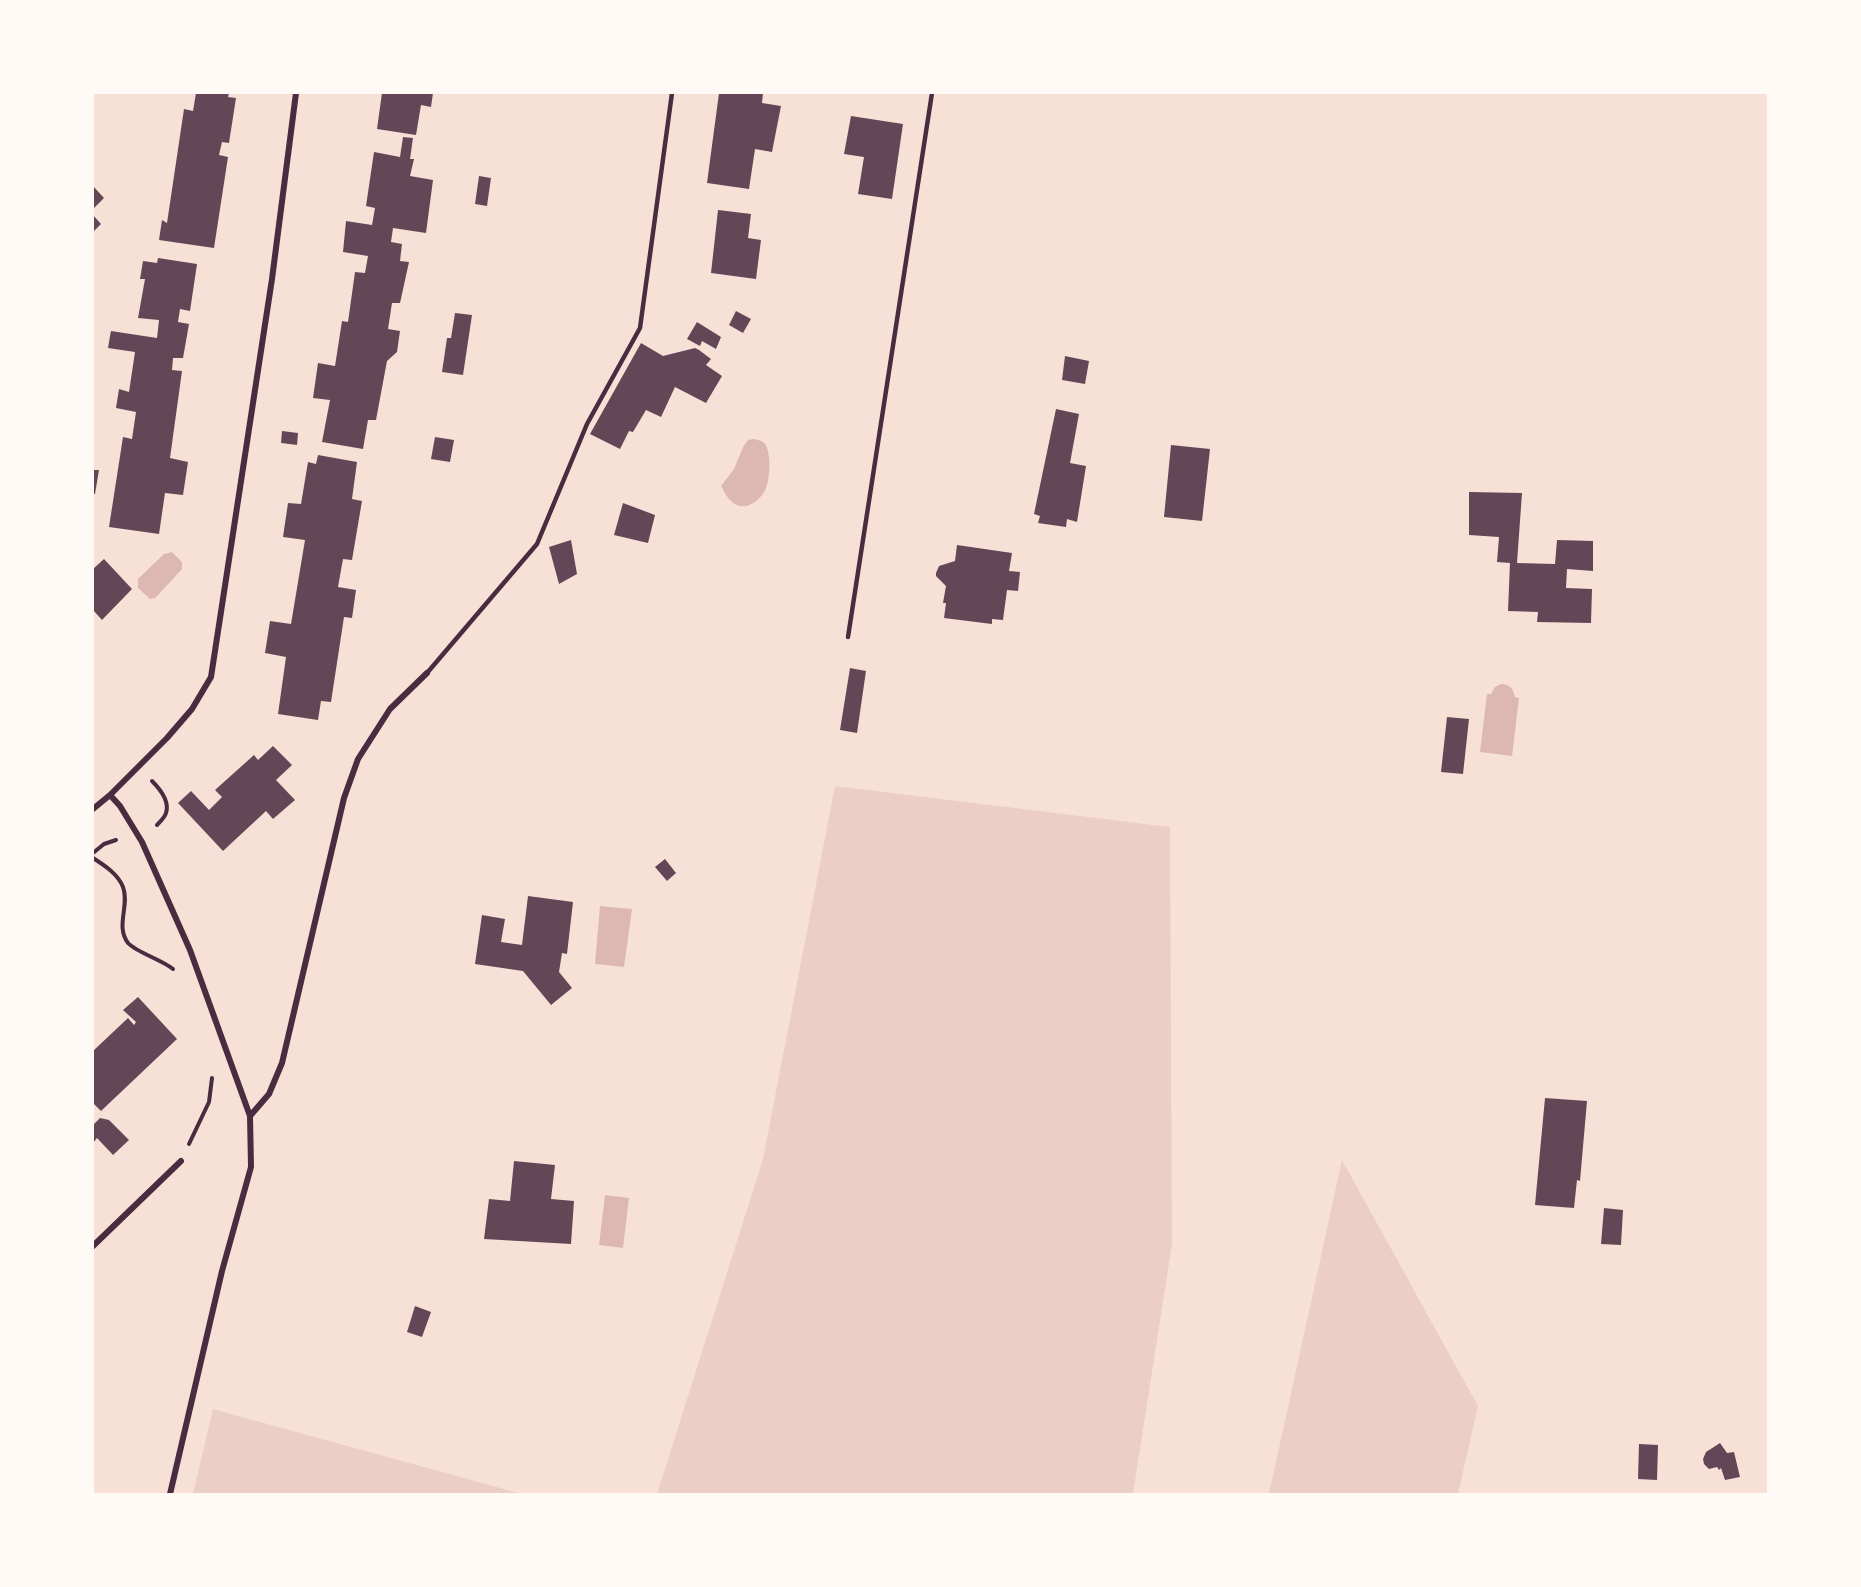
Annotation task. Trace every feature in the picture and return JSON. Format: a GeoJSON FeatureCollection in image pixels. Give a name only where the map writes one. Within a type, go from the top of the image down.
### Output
{"type":"FeatureCollection","features":[{"type":"Feature","properties":{"kind":"street"},"geometry":{"type":"LineString","coordinates":[[93,809],[167,738],[192,709],[211,677],[272,279],[296,93]]}},
{"type":"Feature","properties":{"kind":"street"},"geometry":{"type":"LineString","coordinates":[[250,1116],[269,1094],[282,1063],[344,798],[358,759],[390,709],[427,673]]}},
{"type":"Feature","properties":{"kind":"street"},"geometry":{"type":"LineString","coordinates":[[110,795],[120,806],[142,842],[190,950],[250,1116],[251,1167],[222,1271],[170,1494]]}},
{"type":"Feature","properties":{"kind":"street"},"geometry":{"type":"LineString","coordinates":[[93,1246],[181,1161]]}},
{"type":"Feature","properties":{"kind":"lane"},"geometry":{"type":"LineString","coordinates":[[427,673],[537,544],[587,424],[640,328],[672,93]]}},
{"type":"Feature","properties":{"kind":"lane"},"geometry":{"type":"LineString","coordinates":[[848,637],[932,93]]}},
{"type":"Feature","properties":{"kind":"path"},"geometry":{"type":"LineString","coordinates":[[93,858],[110,870],[123,887],[125,903],[122,927],[128,943],[171,967],[179,975]]}},
{"type":"Feature","properties":{"kind":"path"},"geometry":{"type":"LineString","coordinates":[[181,1161],[209,1102],[213,1069]]}},
{"type":"Feature","properties":{"kind":"shaded area"},"geometry":{"type":"Polygon","coordinates":[[[748,440],[763,442],[768,450],[766,488],[752,504],[737,505],[730,500],[721,486],[734,469],[743,447],[748,440]]]}},
{"type":"Feature","properties":{"kind":"shaded area"},"geometry":{"type":"Polygon","coordinates":[[[172,552],[182,562],[182,569],[155,598],[150,599],[138,588],[138,579],[164,554],[172,552]]]}},
{"type":"Feature","properties":{"kind":"shaded area"},"geometry":{"type":"Polygon","coordinates":[[[1501,684],[1509,686],[1515,697],[1519,698],[1512,756],[1480,752],[1487,694],[1491,694],[1495,687],[1501,684]]]}},
{"type":"Feature","properties":{"kind":"shaded area"},"geometry":{"type":"Polygon","coordinates":[[[835,786],[1170,827],[1172,1244],[1133,1494],[657,1494],[763,1159],[835,786]]]}},
{"type":"Feature","properties":{"kind":"shaded area"},"geometry":{"type":"Polygon","coordinates":[[[600,906],[632,909],[624,967],[595,964],[600,906]]]}},
{"type":"Feature","properties":{"kind":"shaded area"},"geometry":{"type":"Polygon","coordinates":[[[1342,1160],[1478,1406],[1458,1494],[1269,1494],[1342,1160]]]}},
{"type":"Feature","properties":{"kind":"shaded area"},"geometry":{"type":"Polygon","coordinates":[[[605,1195],[629,1198],[623,1248],[599,1245],[605,1195]]]}},
{"type":"Feature","properties":{"kind":"shaded area"},"geometry":{"type":"Polygon","coordinates":[[[213,1409],[522,1494],[193,1494],[213,1409]]]}},
{"type":"Feature","properties":{"kind":"building"},"geometry":{"type":"Polygon","coordinates":[[[196,93],[229,93],[228,97],[236,98],[229,143],[222,142],[219,155],[228,157],[214,248],[159,240],[162,220],[167,223],[184,109],[193,111],[196,93]]]}},
{"type":"Feature","properties":{"kind":"building"},"geometry":{"type":"Polygon","coordinates":[[[382,93],[433,93],[431,107],[421,105],[416,135],[377,129],[382,93]]]}},
{"type":"Feature","properties":{"kind":"building"},"geometry":{"type":"Polygon","coordinates":[[[719,93],[763,93],[762,103],[781,106],[772,152],[755,149],[749,189],[707,183],[719,93]]]}},
{"type":"Feature","properties":{"kind":"building"},"geometry":{"type":"Polygon","coordinates":[[[851,116],[903,124],[892,199],[858,194],[864,157],[844,154],[851,116]]]}},
{"type":"Feature","properties":{"kind":"building"},"geometry":{"type":"Polygon","coordinates":[[[403,137],[413,138],[410,159],[414,159],[410,176],[433,180],[426,233],[393,228],[391,242],[402,244],[400,261],[409,262],[400,303],[392,303],[388,329],[400,331],[397,352],[387,361],[376,420],[368,420],[363,449],[322,442],[330,400],[313,398],[318,363],[335,366],[342,321],[348,322],[355,272],[365,273],[368,256],[343,252],[346,221],[372,225],[375,208],[366,206],[374,152],[400,157],[403,137]]]}},
{"type":"Feature","properties":{"kind":"building"},"geometry":{"type":"Polygon","coordinates":[[[479,176],[491,178],[487,206],[475,204],[479,176]]]}},
{"type":"Feature","properties":{"kind":"building"},"geometry":{"type":"Polygon","coordinates":[[[93,186],[104,198],[93,209],[93,186]]]}},
{"type":"Feature","properties":{"kind":"building"},"geometry":{"type":"Polygon","coordinates":[[[718,210],[751,214],[748,238],[761,240],[756,279],[711,273],[718,210]]]}},
{"type":"Feature","properties":{"kind":"building"},"geometry":{"type":"Polygon","coordinates":[[[93,215],[101,224],[93,232],[93,215]]]}},
{"type":"Feature","properties":{"kind":"building"},"geometry":{"type":"Polygon","coordinates":[[[158,258],[197,264],[190,311],[180,309],[178,322],[189,324],[183,358],[173,358],[172,370],[182,371],[170,458],[188,462],[183,495],[165,493],[159,534],[109,527],[123,437],[132,439],[136,412],[116,408],[119,389],[129,392],[135,352],[108,348],[111,331],[157,338],[159,320],[138,318],[145,279],[140,279],[143,261],[157,263],[158,258]]]}},
{"type":"Feature","properties":{"kind":"building"},"geometry":{"type":"Polygon","coordinates":[[[736,311],[751,319],[743,333],[729,325],[736,311]]]}},
{"type":"Feature","properties":{"kind":"building"},"geometry":{"type":"Polygon","coordinates":[[[455,313],[472,315],[463,375],[442,372],[447,338],[451,338],[455,313]]]}},
{"type":"Feature","properties":{"kind":"building"},"geometry":{"type":"Polygon","coordinates":[[[697,322],[721,337],[716,349],[702,341],[700,346],[687,339],[697,322]]]}},
{"type":"Feature","properties":{"kind":"building"},"geometry":{"type":"Polygon","coordinates":[[[641,343],[663,356],[695,348],[711,359],[706,365],[722,376],[706,403],[675,387],[661,417],[646,410],[633,432],[629,431],[620,449],[590,434],[641,343]]]}},
{"type":"Feature","properties":{"kind":"building"},"geometry":{"type":"Polygon","coordinates":[[[1065,356],[1089,361],[1085,384],[1062,380],[1065,356]]]}},
{"type":"Feature","properties":{"kind":"building"},"geometry":{"type":"Polygon","coordinates":[[[1056,409],[1079,414],[1070,463],[1086,466],[1077,522],[1067,519],[1066,527],[1038,523],[1040,516],[1034,514],[1056,409]]]}},
{"type":"Feature","properties":{"kind":"building"},"geometry":{"type":"Polygon","coordinates":[[[282,431],[298,433],[297,445],[281,443],[282,431]]]}},
{"type":"Feature","properties":{"kind":"building"},"geometry":{"type":"Polygon","coordinates":[[[435,437],[454,440],[450,462],[431,459],[435,437]]]}},
{"type":"Feature","properties":{"kind":"building"},"geometry":{"type":"Polygon","coordinates":[[[1171,445],[1210,449],[1202,521],[1164,517],[1171,445]]]}},
{"type":"Feature","properties":{"kind":"building"},"geometry":{"type":"Polygon","coordinates":[[[318,455],[357,462],[352,499],[362,501],[352,560],[343,559],[338,587],[356,590],[352,618],[344,617],[331,702],[321,701],[318,720],[278,714],[286,657],[265,653],[270,621],[291,624],[305,540],[283,537],[288,503],[301,504],[308,462],[316,464],[318,455]]]}},
{"type":"Feature","properties":{"kind":"building"},"geometry":{"type":"Polygon","coordinates":[[[93,470],[99,470],[95,494],[93,494],[93,470]]]}},
{"type":"Feature","properties":{"kind":"building"},"geometry":{"type":"Polygon","coordinates":[[[1469,492],[1522,493],[1517,563],[1555,564],[1557,540],[1593,541],[1593,571],[1567,569],[1566,588],[1592,589],[1591,623],[1537,622],[1538,612],[1508,611],[1510,563],[1497,562],[1499,537],[1469,535],[1469,492]]]}},
{"type":"Feature","properties":{"kind":"building"},"geometry":{"type":"Polygon","coordinates":[[[623,503],[655,515],[648,543],[614,535],[623,503]]]}},
{"type":"Feature","properties":{"kind":"building"},"geometry":{"type":"Polygon","coordinates":[[[571,540],[577,574],[559,584],[549,547],[571,540]]]}},
{"type":"Feature","properties":{"kind":"building"},"geometry":{"type":"Polygon","coordinates":[[[957,545],[1012,553],[1009,571],[1020,572],[1018,591],[1007,590],[1003,620],[992,619],[992,624],[944,618],[946,603],[943,603],[946,586],[936,576],[936,573],[939,566],[955,561],[957,545]]]}},
{"type":"Feature","properties":{"kind":"building"},"geometry":{"type":"Polygon","coordinates":[[[104,559],[132,589],[102,620],[93,610],[93,569],[104,559]]]}},
{"type":"Feature","properties":{"kind":"building"},"geometry":{"type":"Polygon","coordinates":[[[850,668],[866,671],[857,733],[840,730],[850,668]]]}},
{"type":"Feature","properties":{"kind":"building"},"geometry":{"type":"Polygon","coordinates":[[[1447,717],[1469,719],[1463,774],[1441,772],[1447,717]]]}},
{"type":"Feature","properties":{"kind":"building"},"geometry":{"type":"Polygon","coordinates":[[[273,746],[292,765],[276,780],[295,800],[273,819],[266,811],[223,851],[178,803],[191,791],[209,810],[222,797],[215,790],[254,755],[258,760],[273,746]]]}},
{"type":"Feature","properties":{"kind":"building"},"geometry":{"type":"Polygon","coordinates":[[[665,859],[676,873],[667,881],[655,867],[665,859]]]}},
{"type":"Feature","properties":{"kind":"building"},"geometry":{"type":"Polygon","coordinates":[[[528,896],[573,902],[567,954],[562,953],[559,972],[572,988],[551,1005],[523,971],[475,964],[482,915],[505,919],[501,942],[522,945],[528,896]]]}},
{"type":"Feature","properties":{"kind":"building"},"geometry":{"type":"Polygon","coordinates":[[[138,997],[177,1039],[101,1111],[93,1103],[93,1051],[128,1018],[134,1025],[136,1022],[123,1010],[138,997]]]}},
{"type":"Feature","properties":{"kind":"building"},"geometry":{"type":"Polygon","coordinates":[[[1545,1098],[1587,1101],[1580,1181],[1577,1180],[1574,1208],[1535,1205],[1545,1098]]]}},
{"type":"Feature","properties":{"kind":"building"},"geometry":{"type":"Polygon","coordinates":[[[100,1118],[109,1120],[129,1140],[113,1155],[97,1138],[93,1143],[93,1125],[100,1118]]]}},
{"type":"Feature","properties":{"kind":"building"},"geometry":{"type":"Polygon","coordinates":[[[514,1161],[555,1165],[551,1199],[574,1201],[571,1244],[484,1239],[489,1199],[510,1201],[514,1161]]]}},
{"type":"Feature","properties":{"kind":"building"},"geometry":{"type":"Polygon","coordinates":[[[1604,1208],[1623,1210],[1621,1245],[1601,1244],[1604,1208]]]}},
{"type":"Feature","properties":{"kind":"building"},"geometry":{"type":"Polygon","coordinates":[[[415,1306],[431,1312],[422,1337],[407,1332],[415,1306]]]}},
{"type":"Feature","properties":{"kind":"building"},"geometry":{"type":"Polygon","coordinates":[[[1720,1443],[1727,1453],[1734,1452],[1740,1477],[1725,1480],[1721,1468],[1719,1470],[1717,1467],[1709,1469],[1704,1464],[1703,1459],[1706,1452],[1720,1443]]]}},
{"type":"Feature","properties":{"kind":"building"},"geometry":{"type":"Polygon","coordinates":[[[1639,1444],[1658,1445],[1657,1480],[1638,1479],[1639,1444]]]}}]}
